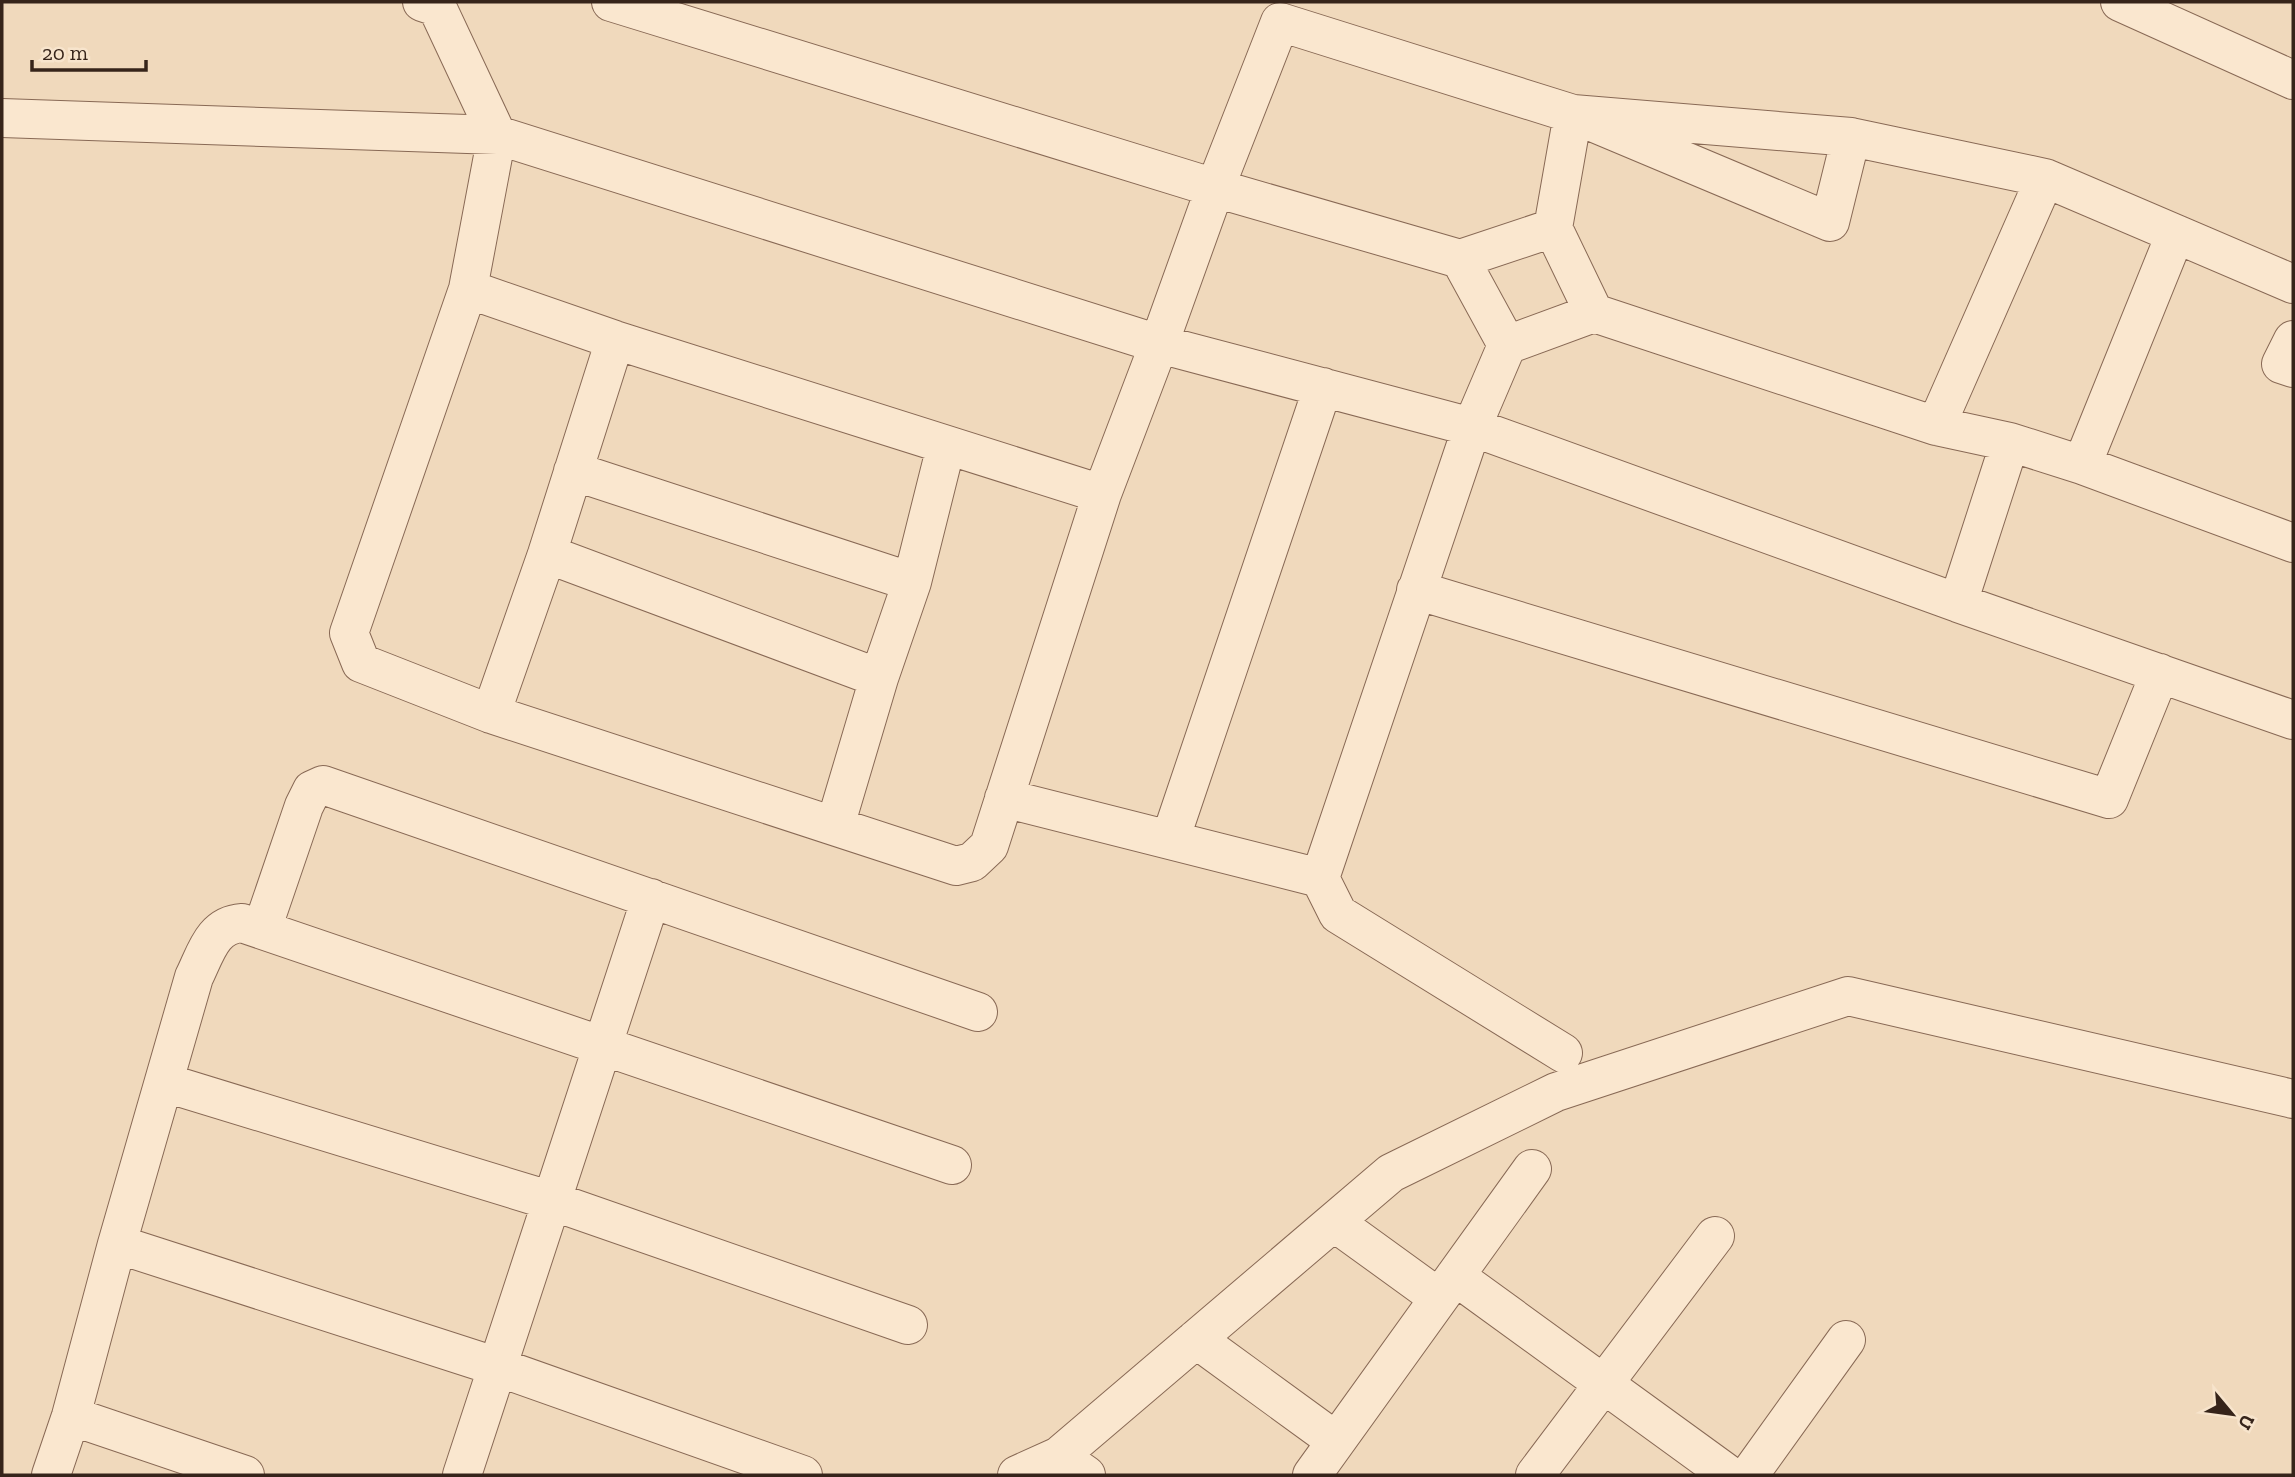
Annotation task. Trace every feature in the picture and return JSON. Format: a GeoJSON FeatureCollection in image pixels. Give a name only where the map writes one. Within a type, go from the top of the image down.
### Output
{"type":"FeatureCollection","features":[{"type":"Feature","properties":{"kind":"street"},"geometry":{"type":"LineString","coordinates":[[611,2],[1214,188],[1460,259],[1553,228]]}},
{"type":"Feature","properties":{"kind":"street"},"geometry":{"type":"LineString","coordinates":[[2120,2],[2293,80]]}},
{"type":"Feature","properties":{"kind":"street"},"geometry":{"type":"LineString","coordinates":[[437,4],[497,135],[468,289],[349,634],[361,663],[491,714],[956,866],[972,862],[989,846],[1102,494],[1160,344],[1214,188],[1280,22],[1573,114],[1830,222],[1852,137]]}},
{"type":"Feature","properties":{"kind":"street"},"geometry":{"type":"LineString","coordinates":[[1573,114],[1852,137],[2045,178],[2293,284]]}},
{"type":"Feature","properties":{"kind":"street"},"geometry":{"type":"LineString","coordinates":[[1573,114],[1553,228],[1594,313]]}},
{"type":"Feature","properties":{"kind":"street"},"geometry":{"type":"LineString","coordinates":[[2,118],[497,135],[1160,344],[1472,427],[1958,603],[2293,720]]}},
{"type":"Feature","properties":{"kind":"street"},"geometry":{"type":"LineString","coordinates":[[1936,426],[2045,178]]}},
{"type":"Feature","properties":{"kind":"street"},"geometry":{"type":"LineString","coordinates":[[2082,465],[2175,235]]}},
{"type":"Feature","properties":{"kind":"street"},"geometry":{"type":"LineString","coordinates":[[1460,259],[1507,345]]}},
{"type":"Feature","properties":{"kind":"street"},"geometry":{"type":"LineString","coordinates":[[468,289],[615,340],[1102,494]]}},
{"type":"Feature","properties":{"kind":"street"},"geometry":{"type":"LineString","coordinates":[[1563,1054],[1338,914],[1320,878],[1472,427],[1507,345],[1594,313],[1936,426],[2010,442],[2082,465],[2293,543]]}},
{"type":"Feature","properties":{"kind":"street"},"geometry":{"type":"LineString","coordinates":[[491,714],[547,554],[615,340]]}},
{"type":"Feature","properties":{"kind":"street"},"geometry":{"type":"LineString","coordinates":[[2293,340],[2281,364],[2293,368]]}},
{"type":"Feature","properties":{"kind":"street"},"geometry":{"type":"LineString","coordinates":[[1170,840],[1323,387]]}},
{"type":"Feature","properties":{"kind":"street"},"geometry":{"type":"LineString","coordinates":[[1958,603],[2010,442]]}},
{"type":"Feature","properties":{"kind":"street"},"geometry":{"type":"LineString","coordinates":[[835,827],[878,678],[912,582],[946,446]]}},
{"type":"Feature","properties":{"kind":"street"},"geometry":{"type":"LineString","coordinates":[[573,471],[912,582]]}},
{"type":"Feature","properties":{"kind":"street"},"geometry":{"type":"LineString","coordinates":[[547,554],[878,678]]}},
{"type":"Feature","properties":{"kind":"street"},"geometry":{"type":"LineString","coordinates":[[1416,590],[2109,799],[2160,673]]}},
{"type":"Feature","properties":{"kind":"street"},"geometry":{"type":"LineString","coordinates":[[262,929],[304,806],[312,790],[323,785],[978,1012]]}},
{"type":"Feature","properties":{"kind":"street"},"geometry":{"type":"LineString","coordinates":[[1004,798],[1320,878]]}},
{"type":"Feature","properties":{"kind":"street"},"geometry":{"type":"LineString","coordinates":[[462,1475],[651,898]]}},
{"type":"Feature","properties":{"kind":"street"},"geometry":{"type":"LineString","coordinates":[[51,1475],[71,1416],[117,1244],[166,1083],[194,977],[214,936],[227,924],[242,923],[262,929],[952,1165]]}},
{"type":"Feature","properties":{"kind":"street"},"geometry":{"type":"LineString","coordinates":[[1017,1475],[1072,1466],[1196,1339],[1391,1173],[1556,1092],[1848,996],[2293,1099]]}},
{"type":"Feature","properties":{"kind":"street"},"geometry":{"type":"LineString","coordinates":[[166,1083],[552,1201],[908,1325]]}},
{"type":"Feature","properties":{"kind":"street"},"geometry":{"type":"LineString","coordinates":[[1311,1475],[1532,1169]]}},
{"type":"Feature","properties":{"kind":"street"},"geometry":{"type":"LineString","coordinates":[[1334,1222],[1447,1287],[1602,1383],[1729,1475]]}},
{"type":"Feature","properties":{"kind":"street"},"geometry":{"type":"LineString","coordinates":[[1535,1475],[1715,1236]]}},
{"type":"Feature","properties":{"kind":"street"},"geometry":{"type":"LineString","coordinates":[[117,1244],[498,1367],[803,1475]]}},
{"type":"Feature","properties":{"kind":"street"},"geometry":{"type":"LineString","coordinates":[[1196,1339],[1336,1441]]}},
{"type":"Feature","properties":{"kind":"street"},"geometry":{"type":"LineString","coordinates":[[1749,1475],[1846,1340]]}},
{"type":"Feature","properties":{"kind":"street"},"geometry":{"type":"LineString","coordinates":[[71,1416],[245,1475]]}}]}
